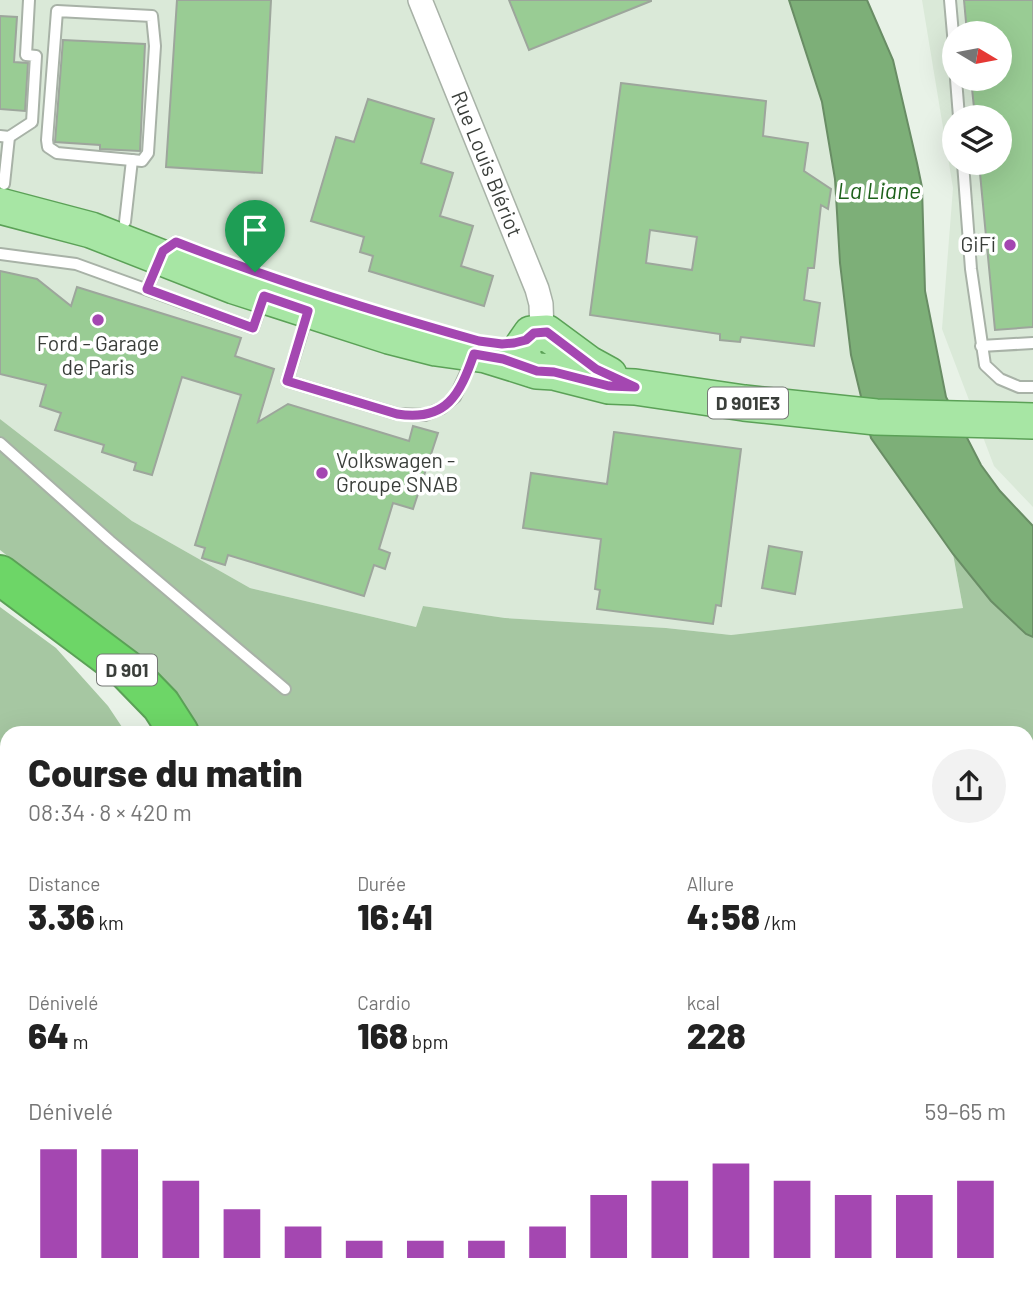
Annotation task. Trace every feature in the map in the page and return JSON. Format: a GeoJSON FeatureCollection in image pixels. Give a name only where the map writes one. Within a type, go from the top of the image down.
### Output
{"type":"FeatureCollection","features":[{"type":"Feature","properties":{"kind":"highway","name":"D 901"},"geometry":{"type":"LineString","coordinates":[[0,575],[134,677],[161,705],[174,726]]}},
{"type":"Feature","properties":{"kind":"highway","name":"D 901"},"geometry":{"type":"LineString","coordinates":[[61,622],[98,661],[146,726]]}},
{"type":"Feature","properties":{"kind":"main road","name":"D 901E3"},"geometry":{"type":"LineString","coordinates":[[1,191],[60,198],[125,222],[168,249],[264,296],[312,306],[401,340],[474,354],[541,350]]}},
{"type":"Feature","properties":{"kind":"main road","name":"D 901E3"},"geometry":{"type":"LineString","coordinates":[[1,191],[74,225],[168,249],[440,330],[495,344],[541,350],[609,386],[635,387],[744,403],[976,426],[1033,441]]}},
{"type":"Feature","properties":{"kind":"main road","name":"D 901E3"},"geometry":{"type":"LineString","coordinates":[[976,426],[1033,421]]}},
{"type":"Feature","properties":{"kind":"street","name":"Rue Louis Blériot"},"geometry":{"type":"LineString","coordinates":[[420,0],[537,289],[541,304],[541,350]]}},
{"type":"Feature","properties":{"kind":"lane"},"geometry":{"type":"LineString","coordinates":[[1,191],[5,137],[32,122],[37,56],[26,55],[29,0]]}},
{"type":"Feature","properties":{"kind":"lane"},"geometry":{"type":"LineString","coordinates":[[950,0],[952,21]]}},
{"type":"Feature","properties":{"kind":"lane"},"geometry":{"type":"LineString","coordinates":[[57,11],[152,16],[155,46],[148,153],[142,161],[132,160],[57,153],[48,147],[57,11]]}},
{"type":"Feature","properties":{"kind":"lane"},"geometry":{"type":"LineString","coordinates":[[125,222],[132,160]]}},
{"type":"Feature","properties":{"kind":"lane"},"geometry":{"type":"LineString","coordinates":[[964,175],[971,269],[985,365],[1000,379],[1019,387],[1033,387]]}},
{"type":"Feature","properties":{"kind":"lane"},"geometry":{"type":"LineString","coordinates":[[147,289],[168,249]]}},
{"type":"Feature","properties":{"kind":"lane"},"geometry":{"type":"LineString","coordinates":[[0,254],[76,264],[253,328],[264,296]]}},
{"type":"Feature","properties":{"kind":"lane"},"geometry":{"type":"LineString","coordinates":[[312,306],[287,381],[397,414],[425,415],[449,403],[461,388],[474,354]]}},
{"type":"Feature","properties":{"kind":"lane"},"geometry":{"type":"LineString","coordinates":[[981,346],[1033,343]]}},
{"type":"Feature","properties":{"kind":"lane"},"geometry":{"type":"LineString","coordinates":[[0,443],[110,541],[285,689]]}},
{"type":"Feature","properties":{"kind":"shaded area"},"geometry":{"type":"Polygon","coordinates":[[[0,0],[789,0],[822,102],[835,178],[840,263],[851,355],[871,438],[953,554],[963,608],[731,635],[666,628],[505,618],[423,606],[416,627],[250,588],[132,521],[0,419],[0,0]]]}},
{"type":"Feature","properties":{"kind":"shaded area"},"geometry":{"type":"Polygon","coordinates":[[[922,0],[1033,0],[1033,507],[994,466],[942,329],[953,188],[951,175],[1012,175],[1012,105],[942,105],[942,121],[922,0]]]}},
{"type":"Feature","properties":{"kind":"shaded area"},"geometry":{"type":"Polygon","coordinates":[[[0,419],[132,521],[250,588],[416,627],[423,606],[505,618],[666,628],[731,635],[963,608],[953,554],[991,601],[1026,634],[1033,637],[1033,726],[191,726],[117,642],[0,550],[0,419]]]}},
{"type":"Feature","properties":{"kind":"shaded area"},"geometry":{"type":"Polygon","coordinates":[[[0,607],[56,648],[108,706],[121,726],[0,726],[0,607]]]}},
{"type":"Feature","properties":{"kind":"water","name":"La Liane"},"geometry":{"type":"Polygon","coordinates":[[[789,0],[867,0],[893,60],[922,187],[925,291],[946,397],[981,465],[1000,491],[1033,526],[1033,637],[1026,634],[991,601],[953,554],[871,438],[851,355],[840,263],[835,179],[822,102],[789,0]]]}},
{"type":"Feature","properties":{"kind":"building"},"geometry":{"type":"Polygon","coordinates":[[[177,0],[271,0],[262,173],[166,167],[177,0]]]}},
{"type":"Feature","properties":{"kind":"building"},"geometry":{"type":"Polygon","coordinates":[[[509,0],[651,0],[651,1],[529,50],[509,0]]]}},
{"type":"Feature","properties":{"kind":"building","name":"GiFi"},"geometry":{"type":"Polygon","coordinates":[[[964,0],[1033,0],[1033,327],[995,330],[980,175],[1012,175],[1012,105],[974,105],[972,91],[1012,91],[1012,21],[966,21],[964,0]]]}},
{"type":"Feature","properties":{"kind":"building"},"geometry":{"type":"Polygon","coordinates":[[[0,16],[17,17],[14,62],[28,63],[25,111],[0,109],[0,16]]]}},
{"type":"Feature","properties":{"kind":"building"},"geometry":{"type":"Polygon","coordinates":[[[63,40],[145,44],[140,151],[100,149],[100,145],[55,142],[63,40]]]}},
{"type":"Feature","properties":{"kind":"building"},"geometry":{"type":"Polygon","coordinates":[[[621,83],[766,101],[763,136],[808,143],[804,171],[831,189],[828,209],[821,205],[814,268],[808,268],[804,300],[820,303],[814,346],[741,337],[740,342],[720,340],[720,334],[590,315],[621,83]],[[650,230],[646,263],[692,270],[697,237],[650,230]]]}},
{"type":"Feature","properties":{"kind":"building"},"geometry":{"type":"Polygon","coordinates":[[[368,99],[434,119],[421,163],[453,173],[440,216],[473,226],[461,266],[493,276],[484,306],[369,271],[373,256],[360,252],[364,237],[311,221],[336,137],[354,142],[368,99]]]}},
{"type":"Feature","properties":{"kind":"building"},"geometry":{"type":"Polygon","coordinates":[[[0,271],[37,279],[71,306],[77,287],[241,338],[235,356],[274,369],[258,422],[288,404],[409,441],[413,426],[438,433],[413,509],[393,503],[379,549],[390,553],[385,569],[374,565],[364,596],[228,555],[225,565],[202,558],[205,548],[195,545],[241,395],[182,377],[152,475],[134,470],[136,463],[102,452],[104,445],[55,430],[61,413],[40,406],[46,385],[0,374],[0,271]]]}},
{"type":"Feature","properties":{"kind":"building"},"geometry":{"type":"Polygon","coordinates":[[[614,432],[741,449],[721,606],[716,605],[713,624],[597,609],[600,590],[595,589],[601,539],[523,528],[531,473],[607,484],[614,432]]]}},
{"type":"Feature","properties":{"kind":"building"},"geometry":{"type":"Polygon","coordinates":[[[769,546],[802,552],[795,594],[762,588],[769,546]]]}},
{"type":"Feature","properties":{"kind":"place","name":"GiFi"},"geometry":{"type":"Point","coordinates":[1010,245]}},
{"type":"Feature","properties":{"kind":"place","name":"Ford - Garage de Paris"},"geometry":{"type":"Point","coordinates":[98,320]}},
{"type":"Feature","properties":{"kind":"place","name":"Volkswagen - Groupe SNAB"},"geometry":{"type":"Point","coordinates":[322,473]}},
{"type":"Feature","properties":{"kind":"route"},"geometry":{"type":"LineString","coordinates":[[176,242],[255,272],[334,299],[489,343],[514,343],[526,340],[534,333],[547,332],[596,369],[635,387],[609,386],[474,354],[461,388],[449,403],[425,415],[397,414],[287,381],[308,311],[264,296],[253,328],[147,289],[163,251],[176,242]]}}]}
